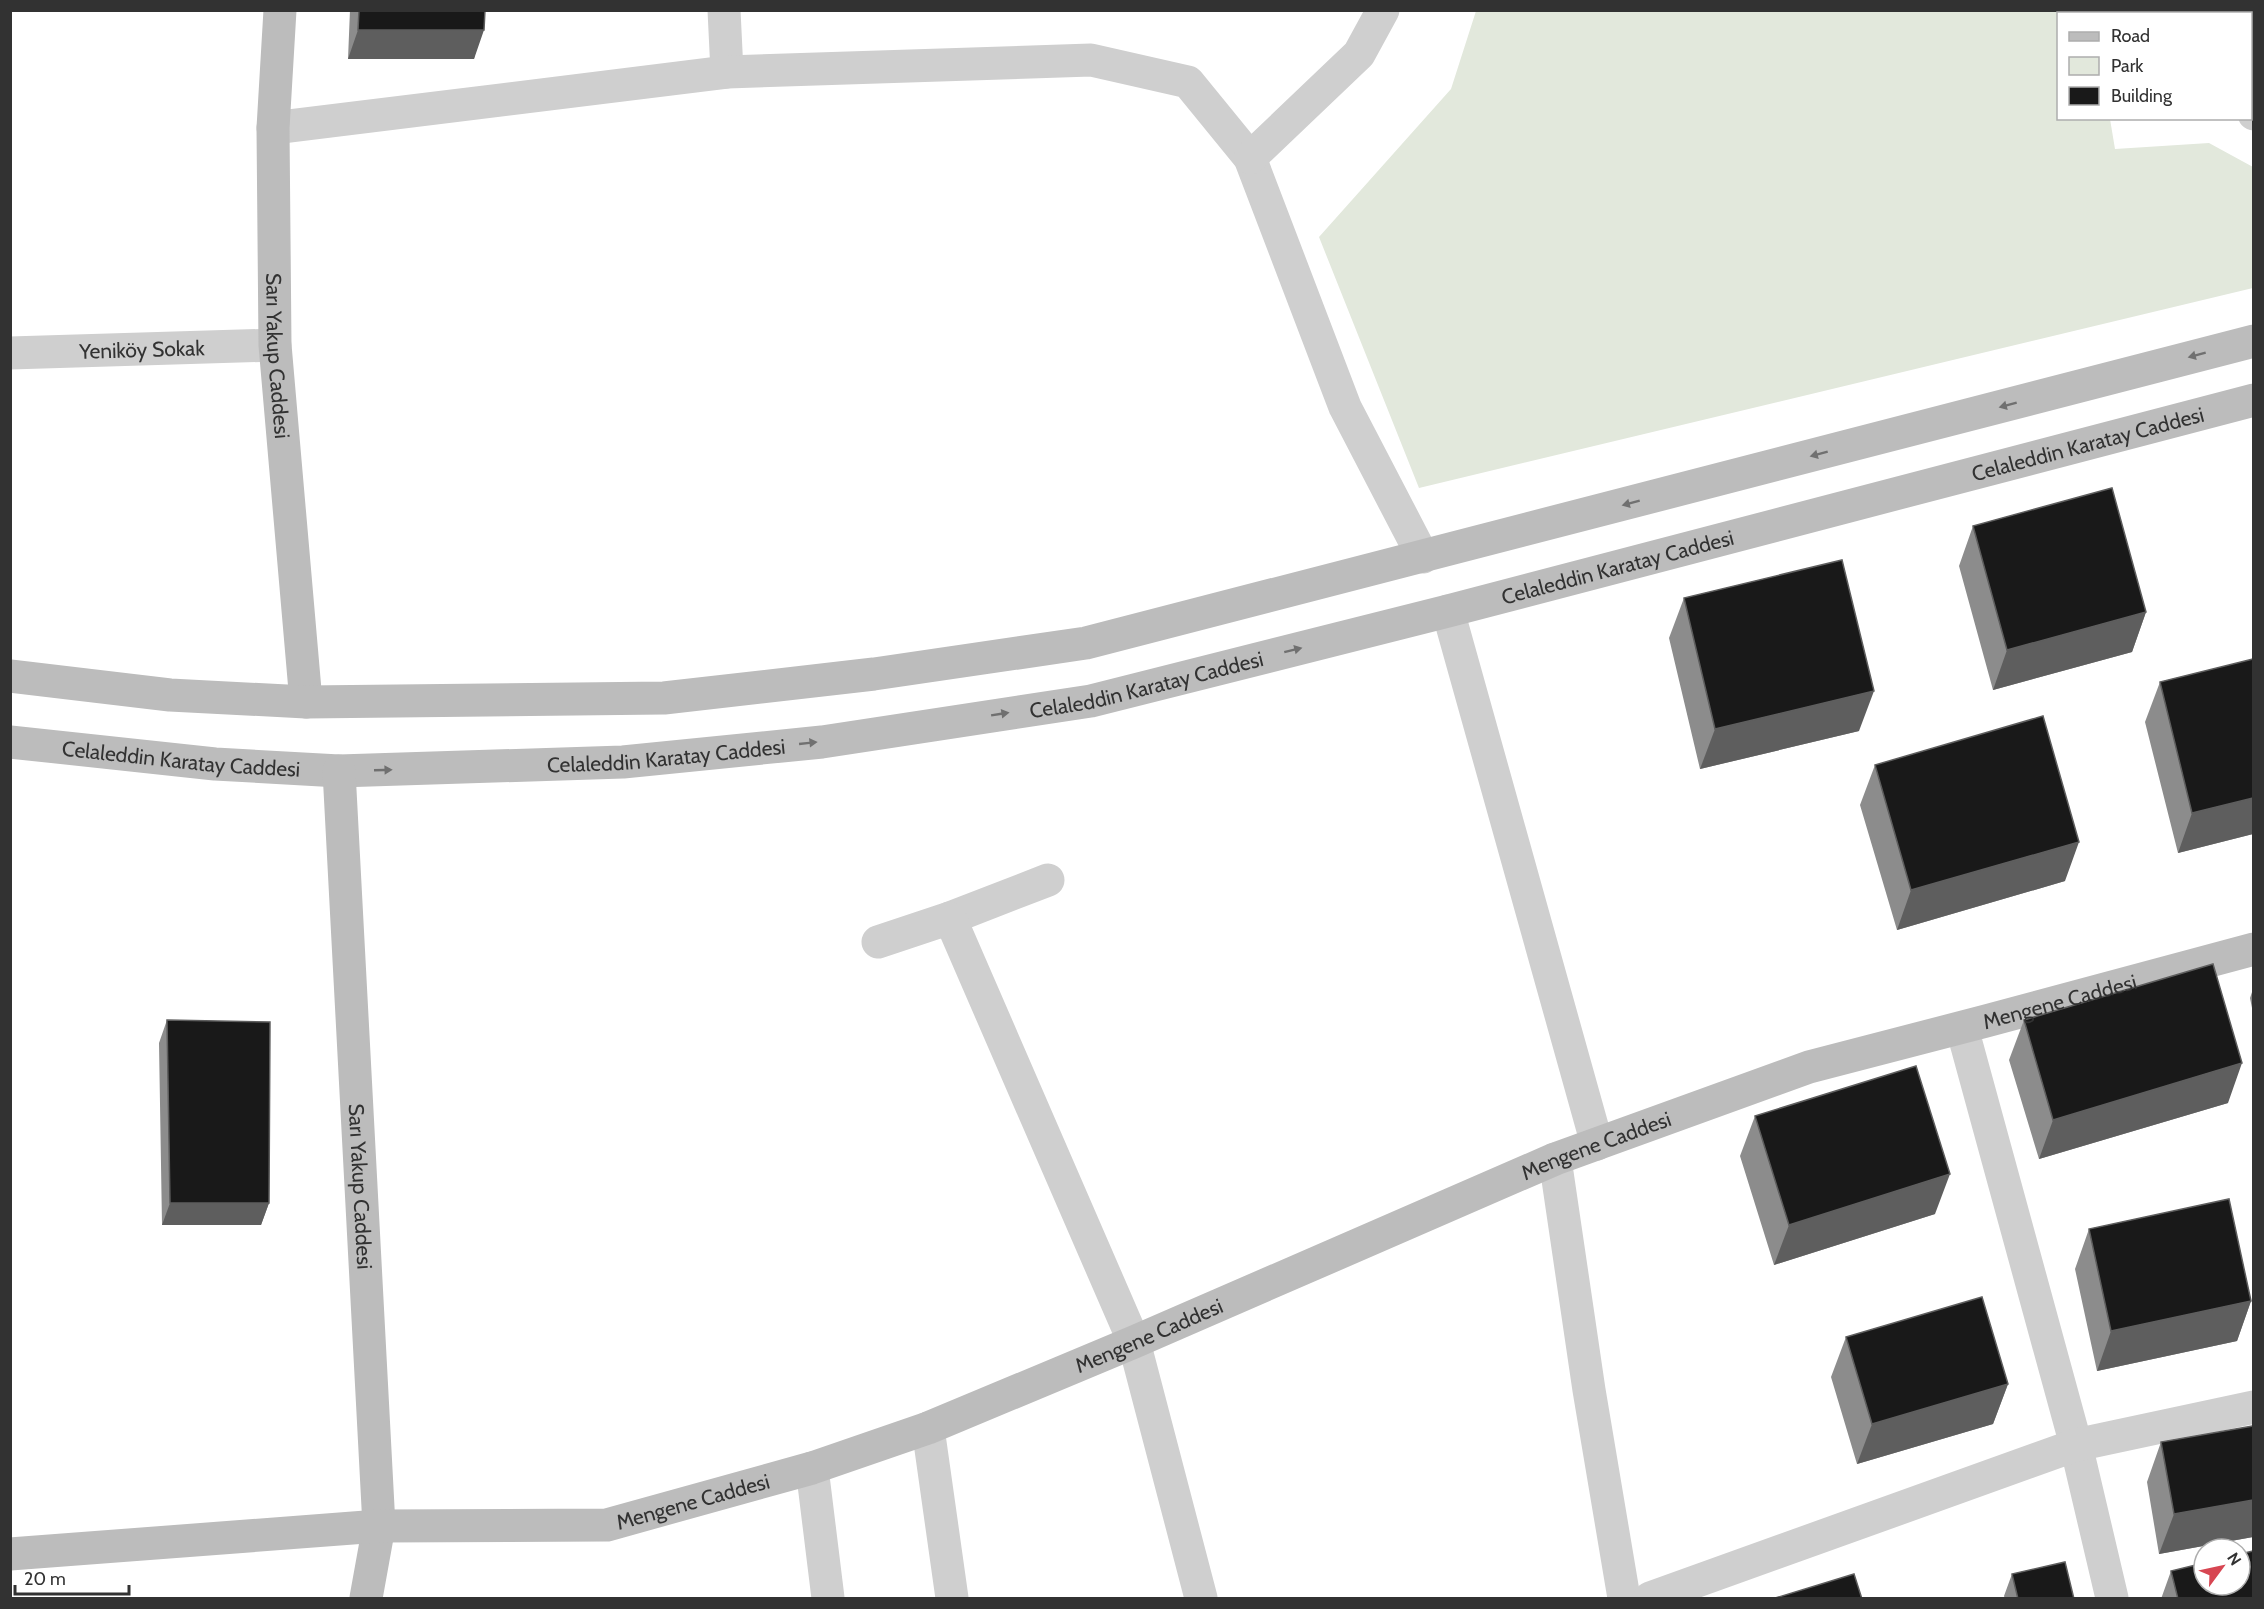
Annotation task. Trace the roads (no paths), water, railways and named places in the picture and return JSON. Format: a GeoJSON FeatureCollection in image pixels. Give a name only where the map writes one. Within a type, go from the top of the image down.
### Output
{"type":"FeatureCollection","features":[{"type":"Feature","properties":{"kind":"main road","name":"Sarı Yakup Caddesi"},"geometry":{"type":"LineString","coordinates":[[280,10],[273,128],[275,345],[306,702]]}},
{"type":"Feature","properties":{"kind":"main road"},"geometry":{"type":"LineString","coordinates":[[10,676],[170,695],[306,702],[664,698],[874,674],[1086,643],[2253,341]]}},
{"type":"Feature","properties":{"kind":"main road","name":"Celaleddin Karatay Caddesi"},"geometry":{"type":"LineString","coordinates":[[10,742],[215,764],[339,771],[623,762],[822,742],[1091,701],[1448,611],[2253,400]]}},
{"type":"Feature","properties":{"kind":"main road","name":"Sarı Yakup Caddesi"},"geometry":{"type":"LineString","coordinates":[[339,771],[379,1526],[366,1599]]}},
{"type":"Feature","properties":{"kind":"main road","name":"Mengene Caddesi"},"geometry":{"type":"LineString","coordinates":[[10,1554],[379,1526],[607,1525],[812,1468],[928,1428],[1134,1342],[1556,1159],[1809,1066],[1962,1028],[2253,949]]}},
{"type":"Feature","properties":{"kind":"street"},"geometry":{"type":"LineString","coordinates":[[723,10],[727,72]]}},
{"type":"Feature","properties":{"kind":"street"},"geometry":{"type":"LineString","coordinates":[[1250,158],[1359,54],[1383,10]]}},
{"type":"Feature","properties":{"kind":"street"},"geometry":{"type":"LineString","coordinates":[[273,128],[727,72],[1091,60],[1188,82],[1250,158],[1345,407],[1423,557]]}},
{"type":"Feature","properties":{"kind":"street","name":"Yeniköy Sokak"},"geometry":{"type":"LineString","coordinates":[[10,353],[275,345]]}},
{"type":"Feature","properties":{"kind":"street"},"geometry":{"type":"LineString","coordinates":[[1448,611],[1597,1144]]}},
{"type":"Feature","properties":{"kind":"street"},"geometry":{"type":"LineString","coordinates":[[878,942],[950,918],[1048,880]]}},
{"type":"Feature","properties":{"kind":"street"},"geometry":{"type":"LineString","coordinates":[[950,918],[1134,1342],[1201,1599]]}},
{"type":"Feature","properties":{"kind":"street"},"geometry":{"type":"LineString","coordinates":[[1962,1028],[2076,1445],[2112,1599]]}},
{"type":"Feature","properties":{"kind":"street"},"geometry":{"type":"LineString","coordinates":[[1556,1159],[1589,1390],[1624,1599]]}},
{"type":"Feature","properties":{"kind":"street"},"geometry":{"type":"LineString","coordinates":[[1650,1599],[2076,1445],[2253,1407]]}},
{"type":"Feature","properties":{"kind":"street"},"geometry":{"type":"LineString","coordinates":[[928,1428],[952,1599]]}},
{"type":"Feature","properties":{"kind":"street"},"geometry":{"type":"LineString","coordinates":[[812,1468],[828,1599]]}}]}
